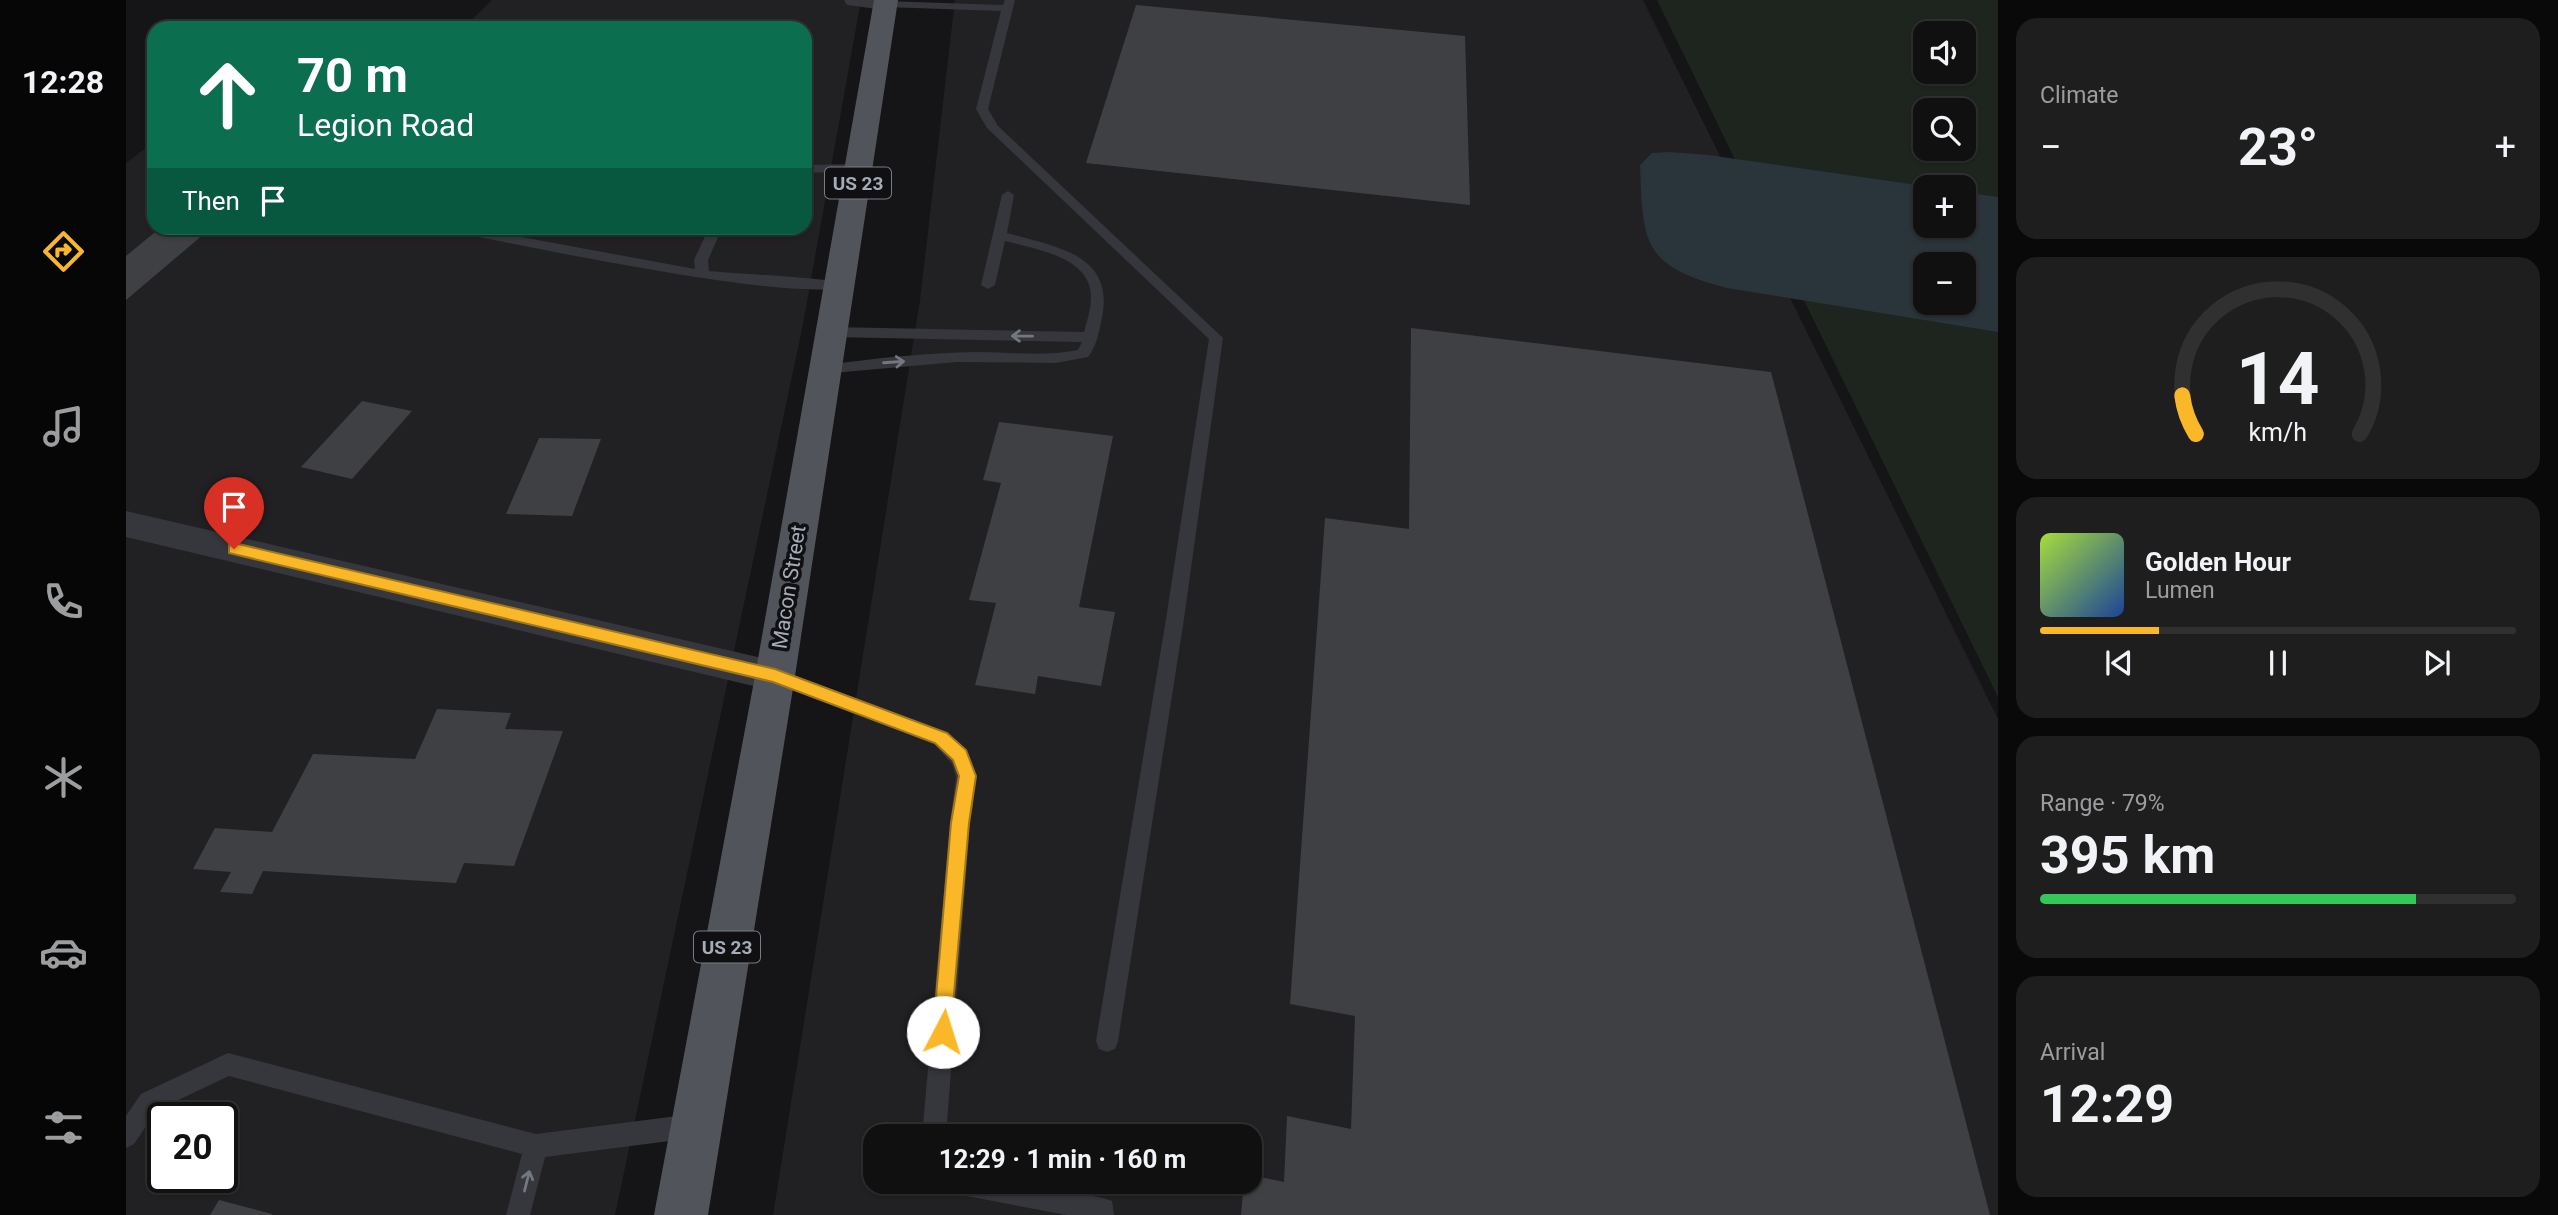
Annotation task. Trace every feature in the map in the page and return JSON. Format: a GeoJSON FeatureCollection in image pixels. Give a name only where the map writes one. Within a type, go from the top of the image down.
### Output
{"type":"FeatureCollection","features":[{"type":"Feature","properties":{"kind":"main road","name":"Macon Street"},"geometry":{"type":"LineString","coordinates":[[681,1215],[841,284],[885,2]]}},
{"type":"Feature","properties":{"kind":"street"},"geometry":{"type":"LineString","coordinates":[[855,0],[885,2]]}},
{"type":"Feature","properties":{"kind":"street"},"geometry":{"type":"LineString","coordinates":[[126,524],[775,676]]}},
{"type":"Feature","properties":{"kind":"lane"},"geometry":{"type":"LineString","coordinates":[[885,2],[1009,4],[982,109],[993,128],[1216,338],[1173,632],[1107,1041]]}},
{"type":"Feature","properties":{"kind":"lane"},"geometry":{"type":"LineString","coordinates":[[812,169],[860,168]]}},
{"type":"Feature","properties":{"kind":"lane"},"geometry":{"type":"LineString","coordinates":[[988,285],[1008,195]]}},
{"type":"Feature","properties":{"kind":"lane"},"geometry":{"type":"LineString","coordinates":[[493,235],[702,273],[793,284],[841,284]]}},
{"type":"Feature","properties":{"kind":"lane"},"geometry":{"type":"LineString","coordinates":[[527,241],[532,235]]}},
{"type":"Feature","properties":{"kind":"lane"},"geometry":{"type":"LineString","coordinates":[[702,273],[701,260],[713,235]]}},
{"type":"Feature","properties":{"kind":"lane"},"geometry":{"type":"LineString","coordinates":[[826,370],[976,357],[1057,358],[1083,354],[1090,337],[1097,287],[1090,272],[1065,254],[1000,235]]}},
{"type":"Feature","properties":{"kind":"lane"},"geometry":{"type":"LineString","coordinates":[[832,332],[1090,337]]}},
{"type":"Feature","properties":{"kind":"lane"},"geometry":{"type":"LineString","coordinates":[[775,676],[941,738],[960,755],[967,776],[960,823],[935,1124]]}},
{"type":"Feature","properties":{"kind":"lane"},"geometry":{"type":"LineString","coordinates":[[126,1136],[149,1102],[229,1064],[536,1146],[696,1126]]}},
{"type":"Feature","properties":{"kind":"lane"},"geometry":{"type":"LineString","coordinates":[[518,1215],[536,1146]]}},
{"type":"Feature","properties":{"kind":"lane"},"geometry":{"type":"LineString","coordinates":[[1019,1194],[1102,1210],[1102,1215]]}},
{"type":"Feature","properties":{"kind":"shaded area"},"geometry":{"type":"Polygon","coordinates":[[[492,0],[861,0],[803,324],[615,1215],[126,1215],[126,163],[147,147],[147,235],[812,235],[812,21],[470,21],[492,0]]]}},
{"type":"Feature","properties":{"kind":"shaded area"},"geometry":{"type":"Polygon","coordinates":[[[955,0],[1643,0],[1998,719],[1998,1215],[773,1215],[920,300],[955,0]]]}},
{"type":"Feature","properties":{"kind":"shaded area"},"geometry":{"type":"Polygon","coordinates":[[[1657,0],[1998,0],[1998,697],[1657,0]]]}},
{"type":"Feature","properties":{"kind":"shaded area"},"geometry":{"type":"Polygon","coordinates":[[[1669,152],[1708,155],[1913,184],[1913,238],[1976,238],[1976,194],[1998,197],[1998,332],[1727,288],[1699,280],[1663,260],[1653,247],[1646,232],[1643,214],[1640,165],[1652,153],[1669,152]]]}},
{"type":"Feature","properties":{"kind":"building"},"geometry":{"type":"Polygon","coordinates":[[[1136,5],[1465,36],[1470,205],[1086,163],[1136,5]]]}},
{"type":"Feature","properties":{"kind":"building"},"geometry":{"type":"Polygon","coordinates":[[[152,235],[203,235],[126,300],[126,256],[152,235]]]}},
{"type":"Feature","properties":{"kind":"building"},"geometry":{"type":"Polygon","coordinates":[[[1411,328],[1771,372],[1990,1215],[1241,1215],[1243,1194],[1262,1194],[1262,1177],[1284,1182],[1287,1116],[1351,1129],[1355,1016],[1290,1004],[1325,518],[1409,529],[1411,328]]]}},
{"type":"Feature","properties":{"kind":"building"},"geometry":{"type":"Polygon","coordinates":[[[362,401],[412,411],[352,479],[301,467],[362,401]]]}},
{"type":"Feature","properties":{"kind":"building"},"geometry":{"type":"Polygon","coordinates":[[[999,422],[1113,436],[1079,607],[1115,612],[1101,686],[1038,676],[1035,694],[975,685],[996,603],[969,600],[1001,483],[983,480],[999,422]]]}},
{"type":"Feature","properties":{"kind":"building"},"geometry":{"type":"Polygon","coordinates":[[[539,438],[601,439],[572,516],[506,514],[539,438]]]}},
{"type":"Feature","properties":{"kind":"building"},"geometry":{"type":"Polygon","coordinates":[[[437,709],[511,713],[505,729],[563,731],[514,866],[464,863],[456,883],[263,871],[252,894],[220,892],[231,872],[193,869],[215,828],[272,832],[313,754],[415,759],[437,709]]]}},
{"type":"Feature","properties":{"kind":"building"},"geometry":{"type":"Polygon","coordinates":[[[219,1200],[272,1214],[272,1215],[210,1215],[219,1200]]]}},
{"type":"Feature","properties":{"kind":"route"},"geometry":{"type":"LineString","coordinates":[[234,549],[775,676],[941,738],[960,755],[967,776],[960,823],[943,1032]]}}]}
